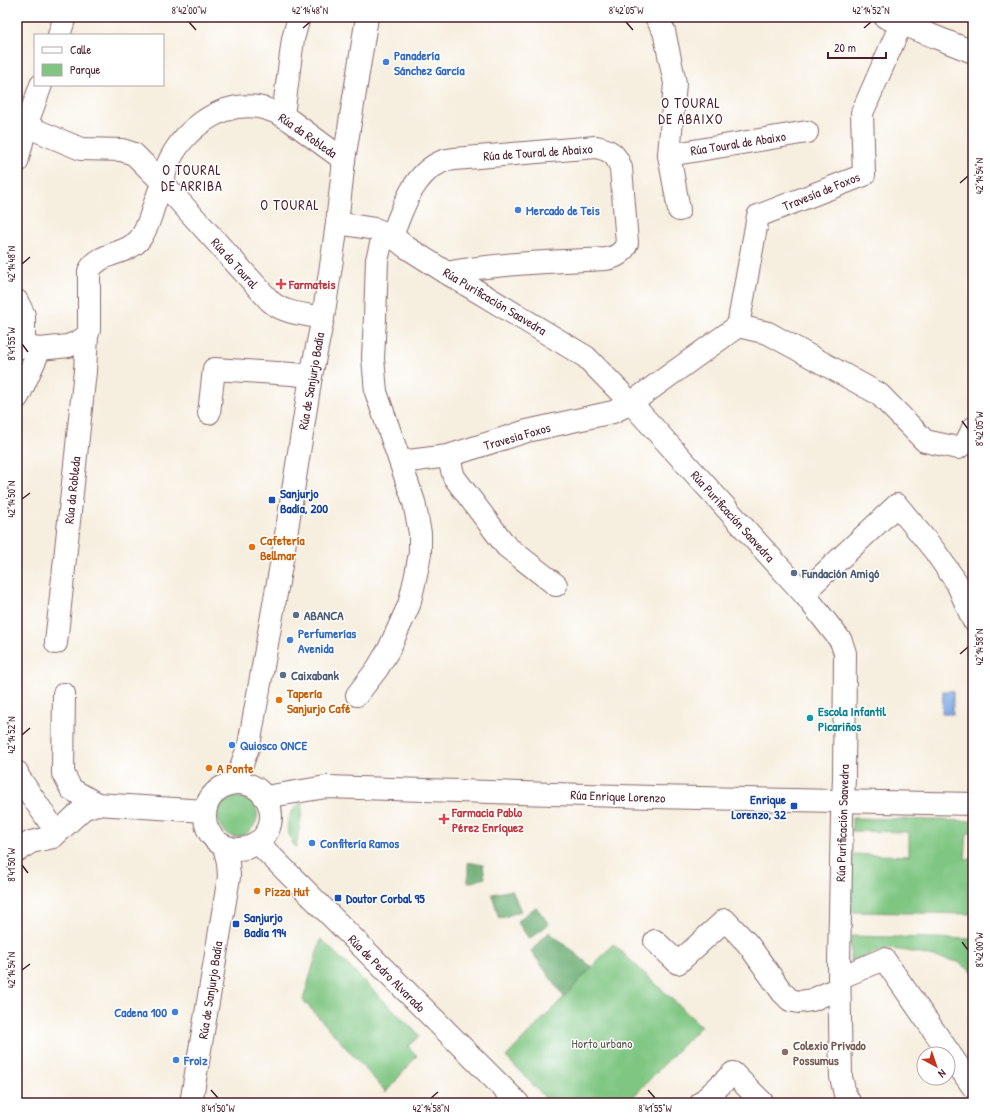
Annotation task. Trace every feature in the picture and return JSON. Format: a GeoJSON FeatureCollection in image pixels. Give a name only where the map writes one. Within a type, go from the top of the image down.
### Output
{"type":"FeatureCollection","features":[{"type":"Feature","properties":{"kind":"street"},"geometry":{"type":"LineString","coordinates":[[59,34],[65,17]]}},
{"type":"Feature","properties":{"kind":"street"},"geometry":{"type":"LineString","coordinates":[[283,115],[293,39],[299,17]]}},
{"type":"Feature","properties":{"kind":"street","name":"Rúa de Sanjurjo Badía"},"geometry":{"type":"LineString","coordinates":[[235,783],[249,745],[281,562],[311,376],[323,318],[337,223],[344,160],[367,17]]}},
{"type":"Feature","properties":{"kind":"street","name":"Rúa Toural de Abaixo"},"geometry":{"type":"LineString","coordinates":[[656,17],[664,32],[675,83],[669,154],[678,210]]}},
{"type":"Feature","properties":{"kind":"street"},"geometry":{"type":"LineString","coordinates":[[893,21],[973,52]]}},
{"type":"Feature","properties":{"kind":"street","name":"Travesía de Foxos"},"geometry":{"type":"LineString","coordinates":[[738,326],[758,216],[864,175],[862,113],[893,21]]}},
{"type":"Feature","properties":{"kind":"street"},"geometry":{"type":"LineString","coordinates":[[17,162],[21,127],[41,86]]}},
{"type":"Feature","properties":{"kind":"street","name":"Rúa da Robleda"},"geometry":{"type":"LineString","coordinates":[[56,643],[85,371],[87,336],[89,330],[89,271],[93,264],[100,259],[131,247],[140,240],[146,230],[172,156],[192,130],[208,118],[224,111],[238,107],[256,107],[283,115],[344,160]]}},
{"type":"Feature","properties":{"kind":"street","name":"Rúa do Toural"},"geometry":{"type":"LineString","coordinates":[[21,127],[81,149],[122,150],[134,154],[162,182],[276,307],[283,310],[323,318]]}},
{"type":"Feature","properties":{"kind":"street","name":"Rúa Toural de Abaixo"},"geometry":{"type":"LineString","coordinates":[[669,154],[807,132]]}},
{"type":"Feature","properties":{"kind":"street","name":"Rúa de Toural de Abaixo"},"geometry":{"type":"LineString","coordinates":[[388,234],[418,180],[428,169],[440,162],[454,159],[596,147],[605,149],[613,154],[619,161],[621,168],[627,243],[621,254],[613,258],[606,259],[467,269],[447,273]]}},
{"type":"Feature","properties":{"kind":"street","name":"Rúa Purificación Saavedra"},"geometry":{"type":"LineString","coordinates":[[337,223],[375,229],[388,234],[447,273],[586,357],[631,403],[804,595],[841,641],[845,653],[839,983],[841,1077],[845,1094],[850,1103]]}},
{"type":"Feature","properties":{"kind":"street"},"geometry":{"type":"LineString","coordinates":[[357,695],[389,649],[409,605],[420,552],[420,533],[414,502],[376,392],[373,358],[377,260],[388,234]]}},
{"type":"Feature","properties":{"kind":"street"},"geometry":{"type":"LineString","coordinates":[[17,301],[24,315],[27,347],[20,394],[17,398]]}},
{"type":"Feature","properties":{"kind":"street"},"geometry":{"type":"LineString","coordinates":[[631,403],[738,326],[768,333],[878,394],[924,441],[958,448],[967,441],[973,428]]}},
{"type":"Feature","properties":{"kind":"street"},"geometry":{"type":"LineString","coordinates":[[27,347],[68,346],[87,336]]}},
{"type":"Feature","properties":{"kind":"street"},"geometry":{"type":"LineString","coordinates":[[209,413],[214,369],[311,376]]}},
{"type":"Feature","properties":{"kind":"street","name":"Travesia Foxos"},"geometry":{"type":"LineString","coordinates":[[401,462],[448,456],[527,431],[613,412],[631,403]]}},
{"type":"Feature","properties":{"kind":"street"},"geometry":{"type":"LineString","coordinates":[[448,456],[454,477],[506,546],[556,585]]}},
{"type":"Feature","properties":{"kind":"street"},"geometry":{"type":"LineString","coordinates":[[804,595],[814,583],[896,505],[934,550],[957,583],[973,620]]}},
{"type":"Feature","properties":{"kind":"street"},"geometry":{"type":"LineString","coordinates":[[64,694],[63,773],[72,789],[97,804]]}},
{"type":"Feature","properties":{"kind":"street","name":"Rúa de Sanjurjo Badía"},"geometry":{"type":"LineString","coordinates":[[229,877],[252,845],[264,835],[269,826],[271,816],[269,806],[261,793],[249,745]]}},
{"type":"Feature","properties":{"kind":"street"},"geometry":{"type":"LineString","coordinates":[[17,772],[18,776],[48,820]]}},
{"type":"Feature","properties":{"kind":"street"},"geometry":{"type":"LineString","coordinates":[[252,845],[237,849],[224,847],[216,842],[209,833],[205,822],[205,811],[208,800],[215,791],[225,785],[235,783],[247,784],[261,793]]}},
{"type":"Feature","properties":{"kind":"street","name":"Rúa Enrique Lorenzo"},"geometry":{"type":"LineString","coordinates":[[261,793],[326,787],[653,797],[973,804]]}},
{"type":"Feature","properties":{"kind":"street"},"geometry":{"type":"LineString","coordinates":[[17,851],[31,842],[53,837],[83,809],[97,804],[205,811]]}},
{"type":"Feature","properties":{"kind":"street","name":"Rúa de Pedro Alvarado"},"geometry":{"type":"LineString","coordinates":[[252,845],[518,1103]]}},
{"type":"Feature","properties":{"kind":"street","name":"Rúa de Sanjurjo Badía"},"geometry":{"type":"LineString","coordinates":[[191,1103],[229,877],[228,862],[224,847]]}},
{"type":"Feature","properties":{"kind":"street"},"geometry":{"type":"LineString","coordinates":[[655,941],[678,963],[725,920],[748,944],[782,992],[790,1000],[799,1002],[812,1000],[839,983],[884,959],[973,1087]]}},
{"type":"Feature","properties":{"kind":"street"},"geometry":{"type":"LineString","coordinates":[[701,1103],[733,1073],[763,1103]]}},
{"type":"Feature","properties":{"kind":"green space"},"geometry":{"type":"Polygon","coordinates":[[[237,797],[244,798],[251,802],[256,809],[257,817],[255,824],[250,830],[243,835],[236,837],[229,835],[222,829],[218,821],[218,813],[224,802],[237,797]]]}},
{"type":"Feature","properties":{"kind":"green space"},"geometry":{"type":"Polygon","coordinates":[[[304,799],[296,848],[287,828],[289,816],[304,799]]]}},
{"type":"Feature","properties":{"kind":"green space"},"geometry":{"type":"Polygon","coordinates":[[[852,818],[973,821],[973,833],[967,833],[965,859],[973,859],[973,914],[851,912],[851,854],[909,856],[909,832],[852,831],[852,818]]]}},
{"type":"Feature","properties":{"kind":"green space"},"geometry":{"type":"Polygon","coordinates":[[[468,862],[483,865],[485,878],[468,883],[468,862]]]}},
{"type":"Feature","properties":{"kind":"green space"},"geometry":{"type":"Polygon","coordinates":[[[512,890],[521,911],[499,919],[492,894],[512,890]]]}},
{"type":"Feature","properties":{"kind":"green space"},"geometry":{"type":"Polygon","coordinates":[[[536,907],[549,924],[529,939],[517,921],[536,907]]]}},
{"type":"Feature","properties":{"kind":"green space"},"geometry":{"type":"Polygon","coordinates":[[[549,932],[592,967],[564,997],[531,951],[549,932]]]}},
{"type":"Feature","properties":{"kind":"green space"},"geometry":{"type":"Polygon","coordinates":[[[851,936],[973,939],[973,972],[958,962],[907,951],[890,949],[867,955],[850,962],[851,936]]]}},
{"type":"Feature","properties":{"kind":"green space"},"geometry":{"type":"Polygon","coordinates":[[[321,939],[420,1036],[408,1046],[417,1056],[386,1092],[303,1000],[321,939]]]}},
{"type":"Feature","properties":{"kind":"green space","name":"Horto urbano"},"geometry":{"type":"Polygon","coordinates":[[[613,944],[701,1026],[627,1103],[550,1103],[506,1057],[613,944]]]}},
{"type":"Feature","properties":{"kind":"water"},"geometry":{"type":"Polygon","coordinates":[[[943,691],[953,691],[953,714],[942,714],[943,691]]]}},
{"type":"Feature","properties":{"kind":"place","name":"Panadería Sánchez García"},"geometry":{"type":"Point","coordinates":[386,62]}},
{"type":"Feature","properties":{"kind":"place","name":"Mercado de Teis"},"geometry":{"type":"Point","coordinates":[518,210]}},
{"type":"Feature","properties":{"kind":"place","name":"Farmateis"},"geometry":{"type":"Point","coordinates":[281,284]}},
{"type":"Feature","properties":{"kind":"place","name":"Sanjurjo Badía, 200"},"geometry":{"type":"Point","coordinates":[272,500]}},
{"type":"Feature","properties":{"kind":"place","name":"Cafetería Bellmar"},"geometry":{"type":"Point","coordinates":[252,547]}},
{"type":"Feature","properties":{"kind":"place","name":"Fundación Amigó"},"geometry":{"type":"Point","coordinates":[794,573]}},
{"type":"Feature","properties":{"kind":"place","name":"ABANCA"},"geometry":{"type":"Point","coordinates":[296,615]}},
{"type":"Feature","properties":{"kind":"place","name":"Perfumerías Avenida"},"geometry":{"type":"Point","coordinates":[290,640]}},
{"type":"Feature","properties":{"kind":"place","name":"Caixabank"},"geometry":{"type":"Point","coordinates":[283,675]}},
{"type":"Feature","properties":{"kind":"place","name":"Tapería Sanjurjo Café"},"geometry":{"type":"Point","coordinates":[279,700]}},
{"type":"Feature","properties":{"kind":"place","name":"Escola Infantil Picariños"},"geometry":{"type":"Point","coordinates":[810,718]}},
{"type":"Feature","properties":{"kind":"place","name":"Quiosco ONCE"},"geometry":{"type":"Point","coordinates":[232,745]}},
{"type":"Feature","properties":{"kind":"place","name":"A Ponte"},"geometry":{"type":"Point","coordinates":[209,768]}},
{"type":"Feature","properties":{"kind":"place","name":"Enrique Lorenzo, 32"},"geometry":{"type":"Point","coordinates":[794,806]}},
{"type":"Feature","properties":{"kind":"place","name":"Farmacia Pablo Pérez Enríquez"},"geometry":{"type":"Point","coordinates":[444,819]}},
{"type":"Feature","properties":{"kind":"place","name":"Confitería Ramos"},"geometry":{"type":"Point","coordinates":[312,843]}},
{"type":"Feature","properties":{"kind":"place","name":"Pizza Hut"},"geometry":{"type":"Point","coordinates":[257,891]}},
{"type":"Feature","properties":{"kind":"place","name":"Doutor Corbal 95"},"geometry":{"type":"Point","coordinates":[338,898]}},
{"type":"Feature","properties":{"kind":"place","name":"Sanjurjo Badía 194"},"geometry":{"type":"Point","coordinates":[236,924]}},
{"type":"Feature","properties":{"kind":"place","name":"Cadena 100"},"geometry":{"type":"Point","coordinates":[175,1012]}},
{"type":"Feature","properties":{"kind":"place","name":"Colexio Privado Possumus"},"geometry":{"type":"Point","coordinates":[785,1052]}},
{"type":"Feature","properties":{"kind":"place","name":"Froiz"},"geometry":{"type":"Point","coordinates":[176,1060]}},
{"type":"Feature","properties":{"kind":"district","name":"O TOURAL DE ABAIXO"},"geometry":{"type":"Point","coordinates":[691,112]}},
{"type":"Feature","properties":{"kind":"district","name":"O TOURAL DE ARRIBA"},"geometry":{"type":"Point","coordinates":[192,178]}},
{"type":"Feature","properties":{"kind":"district","name":"O TOURAL"},"geometry":{"type":"Point","coordinates":[290,205]}}]}
